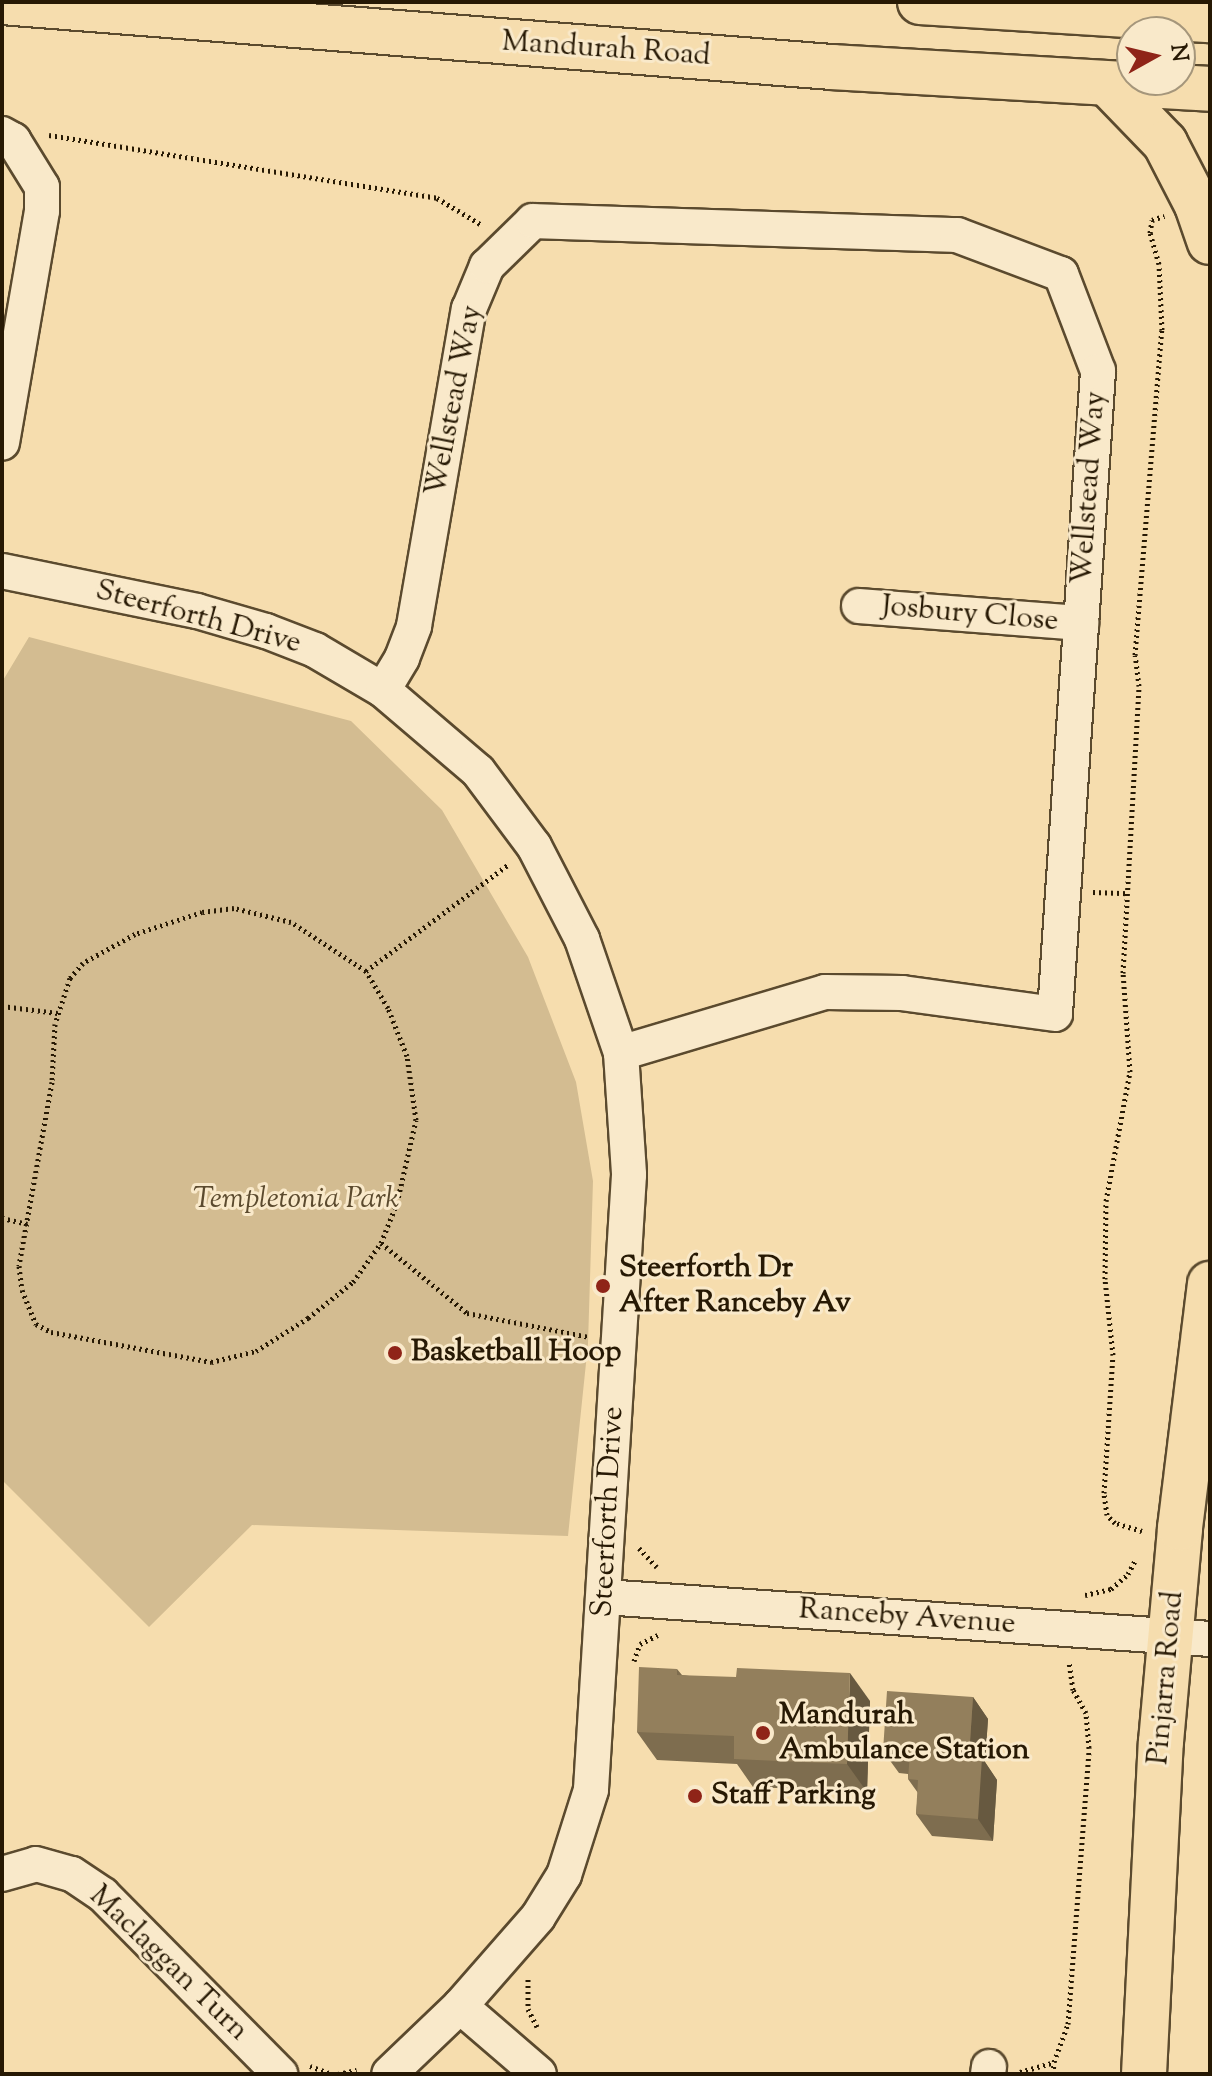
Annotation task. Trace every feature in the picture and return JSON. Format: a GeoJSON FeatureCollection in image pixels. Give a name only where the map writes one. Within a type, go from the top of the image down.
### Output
{"type":"FeatureCollection","features":[{"type":"Feature","properties":{"kind":"main road","name":"Mandurah Road"},"geometry":{"type":"LineString","coordinates":[[2,2],[511,43],[1109,85],[1210,89]]}},
{"type":"Feature","properties":{"kind":"main road"},"geometry":{"type":"LineString","coordinates":[[920,2],[1065,7],[1210,20]]}},
{"type":"Feature","properties":{"kind":"main road"},"geometry":{"type":"LineString","coordinates":[[1109,85],[1165,143],[1203,224]]}},
{"type":"Feature","properties":{"kind":"main road","name":"Pinjarra Road"},"geometry":{"type":"LineString","coordinates":[[1144,2074],[1161,1742],[1190,1638],[1162,1530],[1210,1284]]}},
{"type":"Feature","properties":{"kind":"street"},"geometry":{"type":"LineString","coordinates":[[2,134],[13,140],[42,187],[42,211],[2,443]]}},
{"type":"Feature","properties":{"kind":"street","name":"Wellstead Way"},"geometry":{"type":"LineString","coordinates":[[383,690],[402,658],[414,626],[469,309],[487,266],[533,221],[957,235],[1061,274],[1098,371],[1055,1014],[902,993],[825,992],[621,1053]]}},
{"type":"Feature","properties":{"kind":"street","name":"Steerforth Drive"},"geometry":{"type":"LineString","coordinates":[[2,571],[197,611],[266,631],[315,650],[383,690],[478,771],[534,846],[582,939],[621,1053],[629,1152],[591,1790],[576,1846],[564,1875],[538,1917],[460,2006],[376,2071]]}},
{"type":"Feature","properties":{"kind":"street","name":"Josbury Close"},"geometry":{"type":"LineString","coordinates":[[859,606],[1081,623]]}},
{"type":"Feature","properties":{"kind":"street","name":"Ranceby Avenue"},"geometry":{"type":"LineString","coordinates":[[604,1597],[1190,1638]]}},
{"type":"Feature","properties":{"kind":"street","name":"Maclaggan Turn"},"geometry":{"type":"LineString","coordinates":[[2,1874],[36,1864],[72,1874],[103,1895],[280,2074]]}},
{"type":"Feature","properties":{"kind":"street"},"geometry":{"type":"LineString","coordinates":[[460,2006],[539,2074]]}},
{"type":"Feature","properties":{"kind":"path"},"geometry":{"type":"LineString","coordinates":[[37,128],[49,135],[437,198],[510,244]]}},
{"type":"Feature","properties":{"kind":"path"},"geometry":{"type":"LineString","coordinates":[[1075,1596],[1111,1589],[1128,1574],[1162,1530],[1115,1523],[1107,1515],[1104,1493],[1113,1355],[1105,1279],[1106,1201],[1130,1072],[1123,973],[1139,686],[1135,655],[1162,330],[1159,264],[1150,233],[1152,220],[1203,224]]}},
{"type":"Feature","properties":{"kind":"path"},"geometry":{"type":"LineString","coordinates":[[366,971],[513,861]]}},
{"type":"Feature","properties":{"kind":"path"},"geometry":{"type":"LineString","coordinates":[[234,908],[291,922],[366,971],[388,1008],[407,1056],[416,1102],[407,1169],[381,1243],[353,1282],[308,1318],[256,1351],[211,1362],[51,1332],[36,1324],[22,1290],[19,1266],[52,1082],[58,1013],[70,978],[83,963],[105,948],[155,927],[234,908]]}},
{"type":"Feature","properties":{"kind":"path"},"geometry":{"type":"LineString","coordinates":[[2,1006],[58,1013]]}},
{"type":"Feature","properties":{"kind":"path"},"geometry":{"type":"LineString","coordinates":[[2,1218],[27,1224]]}},
{"type":"Feature","properties":{"kind":"path"},"geometry":{"type":"LineString","coordinates":[[381,1243],[467,1313],[619,1342]]}},
{"type":"Feature","properties":{"kind":"path"},"geometry":{"type":"LineString","coordinates":[[584,1336],[584,1351]]}},
{"type":"Feature","properties":{"kind":"path"},"geometry":{"type":"LineString","coordinates":[[1053,2074],[1054,2062],[1068,2024],[1089,1748],[1086,1713],[1073,1690],[1069,1662]]}},
{"type":"Feature","properties":{"kind":"path"},"geometry":{"type":"LineString","coordinates":[[996,2072],[1054,2062]]}},
{"type":"Feature","properties":{"kind":"path"},"geometry":{"type":"LineString","coordinates":[[338,2074],[376,2071]]}},
{"type":"Feature","properties":{"kind":"green space","name":"Templetonia Park"},"geometry":{"type":"Polygon","coordinates":[[[29,637],[351,721],[442,810],[528,957],[576,1082],[593,1181],[588,1344],[568,1536],[252,1525],[149,1627],[2,1480],[2,682],[29,637]]]}},
{"type":"Feature","properties":{"kind":"building"},"geometry":{"type":"Polygon","coordinates":[[[639,1667],[677,1669],[677,1675],[736,1677],[737,1668],[850,1673],[847,1764],[734,1759],[734,1736],[637,1732],[639,1667]]]}},
{"type":"Feature","properties":{"kind":"building"},"geometry":{"type":"Polygon","coordinates":[[[887,1691],[973,1697],[969,1757],[982,1758],[978,1819],[916,1814],[918,1780],[908,1779],[910,1753],[883,1751],[887,1691]]]}},
{"type":"Feature","properties":{"kind":"place","name":"Steerforth Dr After Ranceby Av"},"geometry":{"type":"Point","coordinates":[603,1286]}},
{"type":"Feature","properties":{"kind":"place","name":"Basketball Hoop"},"geometry":{"type":"Point","coordinates":[395,1353]}},
{"type":"Feature","properties":{"kind":"place","name":"Mandurah Ambulance Station"},"geometry":{"type":"Point","coordinates":[763,1733]}},
{"type":"Feature","properties":{"kind":"place","name":"Staff Parking"},"geometry":{"type":"Point","coordinates":[695,1796]}}]}
